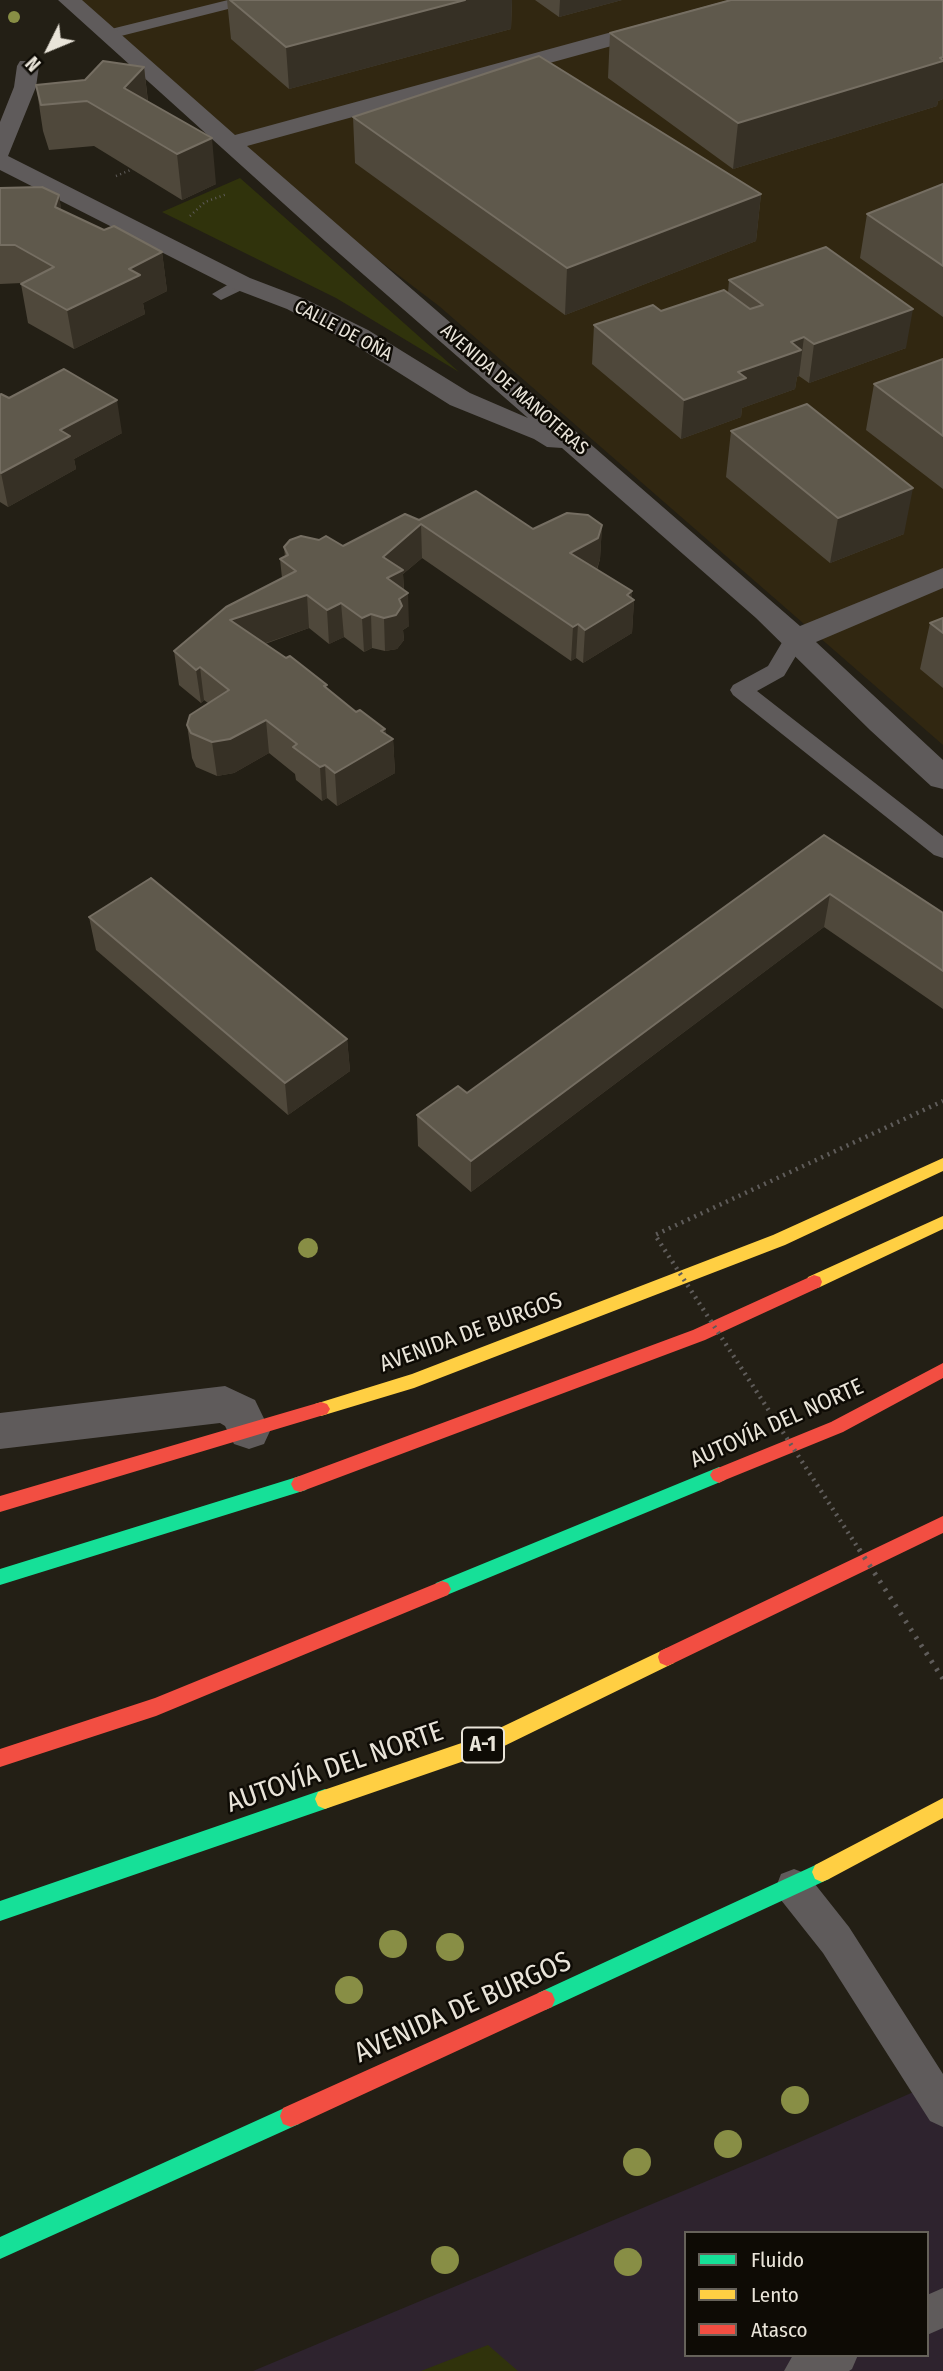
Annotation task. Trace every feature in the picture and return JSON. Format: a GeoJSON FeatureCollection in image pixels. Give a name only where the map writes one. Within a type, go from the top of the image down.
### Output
{"type":"FeatureCollection","features":[{"type":"Feature","properties":{"kind":"main road","name":"AVENIDA DE BURGOS"},"geometry":{"type":"LineString","coordinates":[[0,1504],[414,1381],[779,1240],[943,1164]]}},
{"type":"Feature","properties":{"kind":"main road"},"geometry":{"type":"LineString","coordinates":[[0,1577],[273,1494],[699,1335],[943,1222]]}},
{"type":"Feature","properties":{"kind":"main road","name":"AUTOVÍA DEL NORTE"},"geometry":{"type":"LineString","coordinates":[[0,1758],[156,1707],[811,1438],[837,1427],[943,1370]]}},
{"type":"Feature","properties":{"kind":"main road"},"geometry":{"type":"LineString","coordinates":[[55,1542],[273,1494]]}},
{"type":"Feature","properties":{"kind":"main road","name":"AUTOVÍA DEL NORTE"},"geometry":{"type":"LineString","coordinates":[[0,1911],[489,1743],[943,1524]]}},
{"type":"Feature","properties":{"kind":"main road","name":"AVENIDA DE BURGOS"},"geometry":{"type":"LineString","coordinates":[[0,2248],[794,1887],[943,1808]]}},
{"type":"Feature","properties":{"kind":"street","name":"AVENIDA DE MANOTERAS"},"geometry":{"type":"LineString","coordinates":[[69,0],[230,144],[671,526],[943,778]]}},
{"type":"Feature","properties":{"kind":"street"},"geometry":{"type":"LineString","coordinates":[[230,144],[753,0]]}},
{"type":"Feature","properties":{"kind":"street"},"geometry":{"type":"LineString","coordinates":[[0,151],[25,87],[28,66]]}},
{"type":"Feature","properties":{"kind":"street","name":"CALLE DE OÑA"},"geometry":{"type":"LineString","coordinates":[[0,161],[154,237],[231,288],[296,304],[359,336],[460,399],[544,433],[555,439],[624,498],[671,526]]}},
{"type":"Feature","properties":{"kind":"street"},"geometry":{"type":"LineString","coordinates":[[469,351],[509,421],[610,508],[754,614],[795,639],[943,576]]}},
{"type":"Feature","properties":{"kind":"street"},"geometry":{"type":"LineString","coordinates":[[0,1431],[225,1404],[240,1413],[249,1431]]}},
{"type":"Feature","properties":{"kind":"lane"},"geometry":{"type":"LineString","coordinates":[[109,34],[247,0]]}},
{"type":"Feature","properties":{"kind":"lane"},"geometry":{"type":"LineString","coordinates":[[795,639],[776,671],[741,690],[943,849]]}},
{"type":"Feature","properties":{"kind":"lane"},"geometry":{"type":"LineString","coordinates":[[794,1887],[836,1940],[943,2108]]}},
{"type":"Feature","properties":{"kind":"lane"},"geometry":{"type":"LineString","coordinates":[[804,2371],[834,2357]]}},
{"type":"Feature","properties":{"kind":"path"},"geometry":{"type":"LineString","coordinates":[[154,237],[180,226],[205,202],[226,194],[284,191]]}},
{"type":"Feature","properties":{"kind":"path"},"geometry":{"type":"LineString","coordinates":[[943,1101],[655,1235],[943,1679]]}},
{"type":"Feature","properties":{"kind":"shaded area"},"geometry":{"type":"Polygon","coordinates":[[[69,0],[943,0],[943,745],[439,306],[260,170],[69,0]]]}},
{"type":"Feature","properties":{"kind":"shaded area"},"geometry":{"type":"Polygon","coordinates":[[[943,2079],[943,2371],[253,2371],[793,2145],[943,2079]]]}},
{"type":"Feature","properties":{"kind":"green space"},"geometry":{"type":"Polygon","coordinates":[[[240,178],[459,372],[336,298],[162,212],[240,178]]]}},
{"type":"Feature","properties":{"kind":"green space"},"geometry":{"type":"Polygon","coordinates":[[[488,2345],[518,2371],[421,2371],[488,2345]]]}},
{"type":"Feature","properties":{"kind":"building"},"geometry":{"type":"Polygon","coordinates":[[[230,0],[465,0],[286,47],[230,0]]]}},
{"type":"Feature","properties":{"kind":"building"},"geometry":{"type":"Polygon","coordinates":[[[731,0],[943,0],[943,57],[940,58],[943,61],[738,123],[610,33],[731,0]]]}},
{"type":"Feature","properties":{"kind":"building"},"geometry":{"type":"Polygon","coordinates":[[[539,56],[761,194],[567,268],[353,117],[539,56]]]}},
{"type":"Feature","properties":{"kind":"building"},"geometry":{"type":"Polygon","coordinates":[[[103,61],[144,67],[124,88],[212,138],[177,154],[87,101],[41,105],[36,85],[85,80],[103,61]]]}},
{"type":"Feature","properties":{"kind":"building"},"geometry":{"type":"Polygon","coordinates":[[[943,184],[943,266],[867,214],[943,184]]]}},
{"type":"Feature","properties":{"kind":"building"},"geometry":{"type":"Polygon","coordinates":[[[42,187],[59,195],[55,207],[104,230],[114,226],[162,252],[129,269],[140,275],[67,310],[21,284],[54,267],[15,245],[0,245],[0,188],[42,187]]]}},
{"type":"Feature","properties":{"kind":"building"},"geometry":{"type":"Polygon","coordinates":[[[826,247],[913,309],[814,344],[804,337],[791,342],[801,350],[738,372],[746,378],[684,400],[594,325],[653,305],[661,311],[724,290],[750,309],[763,305],[729,280],[826,247]]]}},
{"type":"Feature","properties":{"kind":"building"},"geometry":{"type":"Polygon","coordinates":[[[943,359],[943,436],[874,384],[943,359]]]}},
{"type":"Feature","properties":{"kind":"building"},"geometry":{"type":"Polygon","coordinates":[[[64,369],[117,400],[60,430],[70,436],[1,473],[0,395],[9,398],[64,369]]]}},
{"type":"Feature","properties":{"kind":"building"},"geometry":{"type":"Polygon","coordinates":[[[807,404],[913,488],[838,518],[731,431],[807,404]]]}},
{"type":"Feature","properties":{"kind":"building"},"geometry":{"type":"Polygon","coordinates":[[[476,491],[533,529],[567,513],[588,515],[602,525],[598,538],[570,553],[632,591],[627,595],[634,600],[585,630],[578,624],[573,627],[421,524],[383,557],[403,570],[387,578],[408,593],[399,599],[402,606],[396,615],[384,618],[371,614],[362,618],[341,603],[327,610],[307,595],[230,620],[286,658],[290,656],[356,712],[360,710],[385,729],[381,731],[393,739],[335,773],[325,765],[320,767],[293,747],[297,744],[266,720],[230,739],[212,742],[191,733],[187,725],[190,715],[229,690],[200,667],[196,670],[174,651],[226,607],[296,571],[280,559],[288,555],[284,547],[290,540],[301,536],[319,540],[326,536],[343,546],[405,514],[419,520],[476,491]]]}},
{"type":"Feature","properties":{"kind":"building"},"geometry":{"type":"Polygon","coordinates":[[[943,618],[943,633],[930,623],[943,618]]]}},
{"type":"Feature","properties":{"kind":"building"},"geometry":{"type":"Polygon","coordinates":[[[824,835],[943,913],[943,971],[830,894],[471,1161],[417,1115],[458,1086],[467,1093],[824,835]]]}},
{"type":"Feature","properties":{"kind":"building"},"geometry":{"type":"Polygon","coordinates":[[[151,878],[347,1039],[285,1083],[89,917],[151,878]]]}},
{"type":"Feature","properties":{"kind":"traffic: fast"},"geometry":{"type":"LineString","coordinates":[[442,1589],[719,1475]]}},
{"type":"Feature","properties":{"kind":"traffic: fast"},"geometry":{"type":"LineString","coordinates":[[0,1577],[300,1484]]}},
{"type":"Feature","properties":{"kind":"traffic: fast"},"geometry":{"type":"LineString","coordinates":[[0,1911],[325,1799]]}},
{"type":"Feature","properties":{"kind":"traffic: fast"},"geometry":{"type":"LineString","coordinates":[[545,2000],[822,1872]]}},
{"type":"Feature","properties":{"kind":"traffic: fast"},"geometry":{"type":"LineString","coordinates":[[0,2248],[291,2116]]}},
{"type":"Feature","properties":{"kind":"traffic: slow"},"geometry":{"type":"LineString","coordinates":[[321,1409],[414,1381],[779,1240],[943,1164]]}},
{"type":"Feature","properties":{"kind":"traffic: slow"},"geometry":{"type":"LineString","coordinates":[[814,1282],[943,1222]]}},
{"type":"Feature","properties":{"kind":"traffic: slow"},"geometry":{"type":"LineString","coordinates":[[325,1799],[489,1743],[667,1657]]}},
{"type":"Feature","properties":{"kind":"traffic: slow"},"geometry":{"type":"LineString","coordinates":[[822,1872],[943,1808]]}},
{"type":"Feature","properties":{"kind":"traffic: jam"},"geometry":{"type":"LineString","coordinates":[[300,1484],[699,1335],[814,1282]]}},
{"type":"Feature","properties":{"kind":"traffic: jam"},"geometry":{"type":"LineString","coordinates":[[719,1475],[837,1427],[943,1370]]}},
{"type":"Feature","properties":{"kind":"traffic: jam"},"geometry":{"type":"LineString","coordinates":[[0,1504],[321,1409]]}},
{"type":"Feature","properties":{"kind":"traffic: jam"},"geometry":{"type":"LineString","coordinates":[[667,1657],[943,1524]]}},
{"type":"Feature","properties":{"kind":"traffic: jam"},"geometry":{"type":"LineString","coordinates":[[0,1758],[156,1707],[442,1589]]}},
{"type":"Feature","properties":{"kind":"traffic: jam"},"geometry":{"type":"LineString","coordinates":[[291,2116],[545,2000]]}}]}
